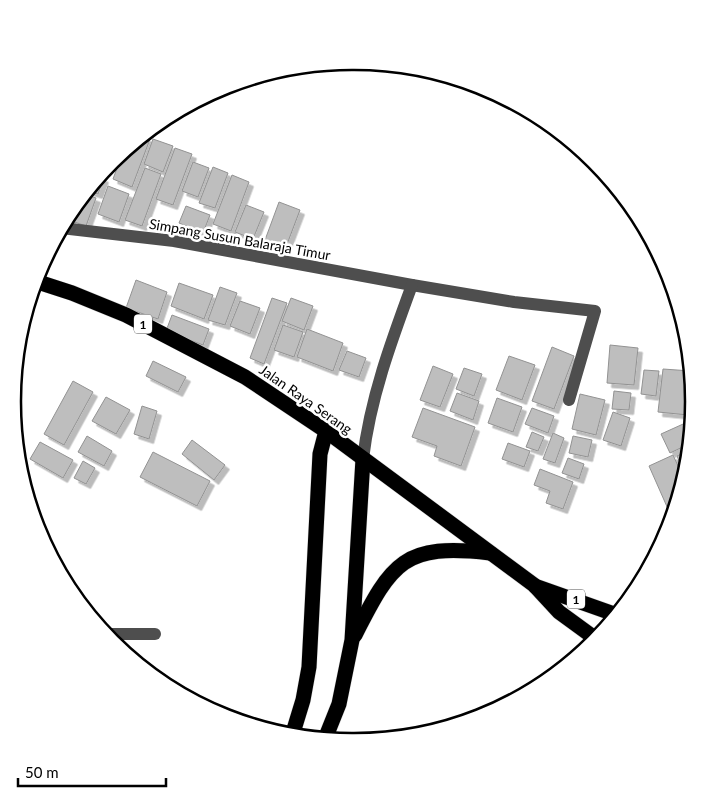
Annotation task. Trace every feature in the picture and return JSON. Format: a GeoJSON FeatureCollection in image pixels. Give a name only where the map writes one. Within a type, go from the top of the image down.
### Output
{"type":"FeatureCollection","features":[{"type":"Feature","properties":{"kind":"highway","name":"Jalan Raya Serang"},"geometry":{"type":"LineString","coordinates":[[44,284],[126,315],[245,377],[326,431],[534,585],[559,612],[590,634]]}},
{"type":"Feature","properties":{"kind":"highway"},"geometry":{"type":"LineString","coordinates":[[294,728],[303,700],[309,667],[320,454],[326,431]]}},
{"type":"Feature","properties":{"kind":"highway"},"geometry":{"type":"LineString","coordinates":[[328,733],[339,704],[352,640],[363,459]]}},
{"type":"Feature","properties":{"kind":"highway"},"geometry":{"type":"LineString","coordinates":[[352,640],[370,604],[390,576],[406,560],[427,552],[455,549],[491,554]]}},
{"type":"Feature","properties":{"kind":"highway","name":"Jalan Raya Serang"},"geometry":{"type":"LineString","coordinates":[[534,585],[609,612]]}},
{"type":"Feature","properties":{"kind":"street","name":"Simpang Susun Balaraja Timur"},"geometry":{"type":"LineString","coordinates":[[70,229],[174,241],[514,302],[595,311],[569,400]]}},
{"type":"Feature","properties":{"kind":"street"},"geometry":{"type":"LineString","coordinates":[[363,459],[371,407],[382,369],[412,285]]}},
{"type":"Feature","properties":{"kind":"street"},"geometry":{"type":"LineString","coordinates":[[116,634],[155,634]]}},
{"type":"Feature","properties":{"kind":"building"},"geometry":{"type":"Polygon","coordinates":[[[150,139],[132,187],[113,179],[118,167],[150,139]]]}},
{"type":"Feature","properties":{"kind":"building"},"geometry":{"type":"Polygon","coordinates":[[[153,139],[173,146],[163,172],[144,164],[153,139]]]}},
{"type":"Feature","properties":{"kind":"building"},"geometry":{"type":"Polygon","coordinates":[[[175,148],[192,154],[173,205],[156,199],[175,148]]]}},
{"type":"Feature","properties":{"kind":"building"},"geometry":{"type":"Polygon","coordinates":[[[193,162],[209,168],[198,197],[182,191],[193,162]]]}},
{"type":"Feature","properties":{"kind":"building"},"geometry":{"type":"Polygon","coordinates":[[[213,167],[228,173],[215,208],[199,203],[213,167]]]}},
{"type":"Feature","properties":{"kind":"building"},"geometry":{"type":"Polygon","coordinates":[[[145,168],[161,174],[142,226],[125,220],[145,168]]]}},
{"type":"Feature","properties":{"kind":"building"},"geometry":{"type":"Polygon","coordinates":[[[232,175],[249,182],[231,231],[213,224],[232,175]]]}},
{"type":"Feature","properties":{"kind":"building"},"geometry":{"type":"Polygon","coordinates":[[[108,186],[129,194],[119,222],[98,214],[108,186]]]}},
{"type":"Feature","properties":{"kind":"building"},"geometry":{"type":"Polygon","coordinates":[[[93,197],[96,198],[86,226],[74,222],[93,197]]]}},
{"type":"Feature","properties":{"kind":"building"},"geometry":{"type":"Polygon","coordinates":[[[279,202],[300,210],[286,247],[265,240],[279,202]]]}},
{"type":"Feature","properties":{"kind":"building"},"geometry":{"type":"Polygon","coordinates":[[[246,205],[264,212],[253,239],[235,232],[246,205]]]}},
{"type":"Feature","properties":{"kind":"building"},"geometry":{"type":"Polygon","coordinates":[[[186,206],[210,215],[203,233],[179,223],[186,206]]]}},
{"type":"Feature","properties":{"kind":"building"},"geometry":{"type":"Polygon","coordinates":[[[136,280],[167,292],[158,319],[126,308],[136,280]]]}},
{"type":"Feature","properties":{"kind":"building"},"geometry":{"type":"Polygon","coordinates":[[[179,283],[213,295],[204,319],[171,306],[179,283]]]}},
{"type":"Feature","properties":{"kind":"building"},"geometry":{"type":"Polygon","coordinates":[[[220,287],[237,293],[225,325],[208,320],[220,287]]]}},
{"type":"Feature","properties":{"kind":"building"},"geometry":{"type":"Polygon","coordinates":[[[272,298],[287,303],[264,364],[250,358],[272,298]]]}},
{"type":"Feature","properties":{"kind":"building"},"geometry":{"type":"Polygon","coordinates":[[[291,298],[313,306],[304,330],[282,321],[291,298]]]}},
{"type":"Feature","properties":{"kind":"building"},"geometry":{"type":"Polygon","coordinates":[[[240,301],[260,308],[250,334],[230,326],[240,301]]]}},
{"type":"Feature","properties":{"kind":"building"},"geometry":{"type":"Polygon","coordinates":[[[172,315],[209,329],[203,345],[166,331],[172,315]]]}},
{"type":"Feature","properties":{"kind":"building"},"geometry":{"type":"Polygon","coordinates":[[[283,325],[303,332],[294,357],[274,350],[283,325]]]}},
{"type":"Feature","properties":{"kind":"building"},"geometry":{"type":"Polygon","coordinates":[[[307,329],[343,343],[333,371],[297,357],[307,329]]]}},
{"type":"Feature","properties":{"kind":"building"},"geometry":{"type":"Polygon","coordinates":[[[610,345],[638,348],[634,385],[607,383],[610,345]]]}},
{"type":"Feature","properties":{"kind":"building"},"geometry":{"type":"Polygon","coordinates":[[[552,347],[574,356],[554,409],[532,401],[552,347]]]}},
{"type":"Feature","properties":{"kind":"building"},"geometry":{"type":"Polygon","coordinates":[[[347,351],[366,358],[359,377],[339,370],[347,351]]]}},
{"type":"Feature","properties":{"kind":"building"},"geometry":{"type":"Polygon","coordinates":[[[509,356],[535,365],[522,400],[496,390],[509,356]]]}},
{"type":"Feature","properties":{"kind":"building"},"geometry":{"type":"Polygon","coordinates":[[[153,361],[186,377],[178,392],[146,376],[153,361]]]}},
{"type":"Feature","properties":{"kind":"building"},"geometry":{"type":"Polygon","coordinates":[[[433,366],[453,374],[440,407],[420,400],[433,366]]]}},
{"type":"Feature","properties":{"kind":"building"},"geometry":{"type":"Polygon","coordinates":[[[464,368],[482,374],[474,396],[456,389],[464,368]]]}},
{"type":"Feature","properties":{"kind":"building"},"geometry":{"type":"Polygon","coordinates":[[[663,369],[683,370],[684,415],[658,412],[663,369]]]}},
{"type":"Feature","properties":{"kind":"building"},"geometry":{"type":"Polygon","coordinates":[[[644,370],[659,371],[656,396],[641,394],[644,370]]]}},
{"type":"Feature","properties":{"kind":"building"},"geometry":{"type":"Polygon","coordinates":[[[73,381],[93,392],[64,445],[44,434],[73,381]]]}},
{"type":"Feature","properties":{"kind":"building"},"geometry":{"type":"Polygon","coordinates":[[[614,391],[631,393],[629,410],[612,409],[614,391]]]}},
{"type":"Feature","properties":{"kind":"building"},"geometry":{"type":"Polygon","coordinates":[[[457,393],[479,401],[473,420],[450,411],[457,393]]]}},
{"type":"Feature","properties":{"kind":"building"},"geometry":{"type":"Polygon","coordinates":[[[580,394],[605,400],[596,435],[572,429],[580,394]]]}},
{"type":"Feature","properties":{"kind":"building"},"geometry":{"type":"Polygon","coordinates":[[[106,397],[130,410],[116,434],[92,421],[106,397]]]}},
{"type":"Feature","properties":{"kind":"building"},"geometry":{"type":"Polygon","coordinates":[[[497,398],[522,407],[513,432],[488,423],[497,398]]]}},
{"type":"Feature","properties":{"kind":"building"},"geometry":{"type":"Polygon","coordinates":[[[142,406],[157,411],[149,439],[134,434],[142,406]]]}},
{"type":"Feature","properties":{"kind":"building"},"geometry":{"type":"Polygon","coordinates":[[[423,408],[475,427],[461,466],[434,456],[437,446],[412,437],[423,408]]]}},
{"type":"Feature","properties":{"kind":"building"},"geometry":{"type":"Polygon","coordinates":[[[532,408],[554,416],[548,433],[525,424],[532,408]]]}},
{"type":"Feature","properties":{"kind":"building"},"geometry":{"type":"Polygon","coordinates":[[[613,412],[630,418],[621,446],[603,440],[613,412]]]}},
{"type":"Feature","properties":{"kind":"building"},"geometry":{"type":"Polygon","coordinates":[[[684,424],[682,448],[670,453],[661,434],[684,424]]]}},
{"type":"Feature","properties":{"kind":"building"},"geometry":{"type":"Polygon","coordinates":[[[532,432],[544,437],[538,451],[526,447],[532,432]]]}},
{"type":"Feature","properties":{"kind":"building"},"geometry":{"type":"Polygon","coordinates":[[[553,433],[564,438],[555,463],[543,459],[553,433]]]}},
{"type":"Feature","properties":{"kind":"building"},"geometry":{"type":"Polygon","coordinates":[[[87,436],[112,451],[104,466],[78,452],[87,436]]]}},
{"type":"Feature","properties":{"kind":"building"},"geometry":{"type":"Polygon","coordinates":[[[573,436],[592,440],[588,457],[569,453],[573,436]]]}},
{"type":"Feature","properties":{"kind":"building"},"geometry":{"type":"Polygon","coordinates":[[[192,440],[225,465],[214,480],[182,454],[192,440]]]}},
{"type":"Feature","properties":{"kind":"building"},"geometry":{"type":"Polygon","coordinates":[[[40,442],[73,460],[63,478],[30,459],[40,442]]]}},
{"type":"Feature","properties":{"kind":"building"},"geometry":{"type":"Polygon","coordinates":[[[508,443],[530,451],[524,467],[502,459],[508,443]]]}},
{"type":"Feature","properties":{"kind":"building"},"geometry":{"type":"Polygon","coordinates":[[[153,452],[210,481],[197,506],[140,477],[153,452]]]}},
{"type":"Feature","properties":{"kind":"building"},"geometry":{"type":"Polygon","coordinates":[[[673,455],[678,466],[667,507],[649,466],[673,455]]]}},
{"type":"Feature","properties":{"kind":"building"},"geometry":{"type":"Polygon","coordinates":[[[568,458],[584,464],[579,479],[562,473],[568,458]]]}},
{"type":"Feature","properties":{"kind":"building"},"geometry":{"type":"Polygon","coordinates":[[[83,461],[95,468],[86,484],[74,478],[83,461]]]}},
{"type":"Feature","properties":{"kind":"building"},"geometry":{"type":"Polygon","coordinates":[[[540,469],[573,482],[563,509],[546,503],[550,491],[534,485],[540,469]]]}}]}
